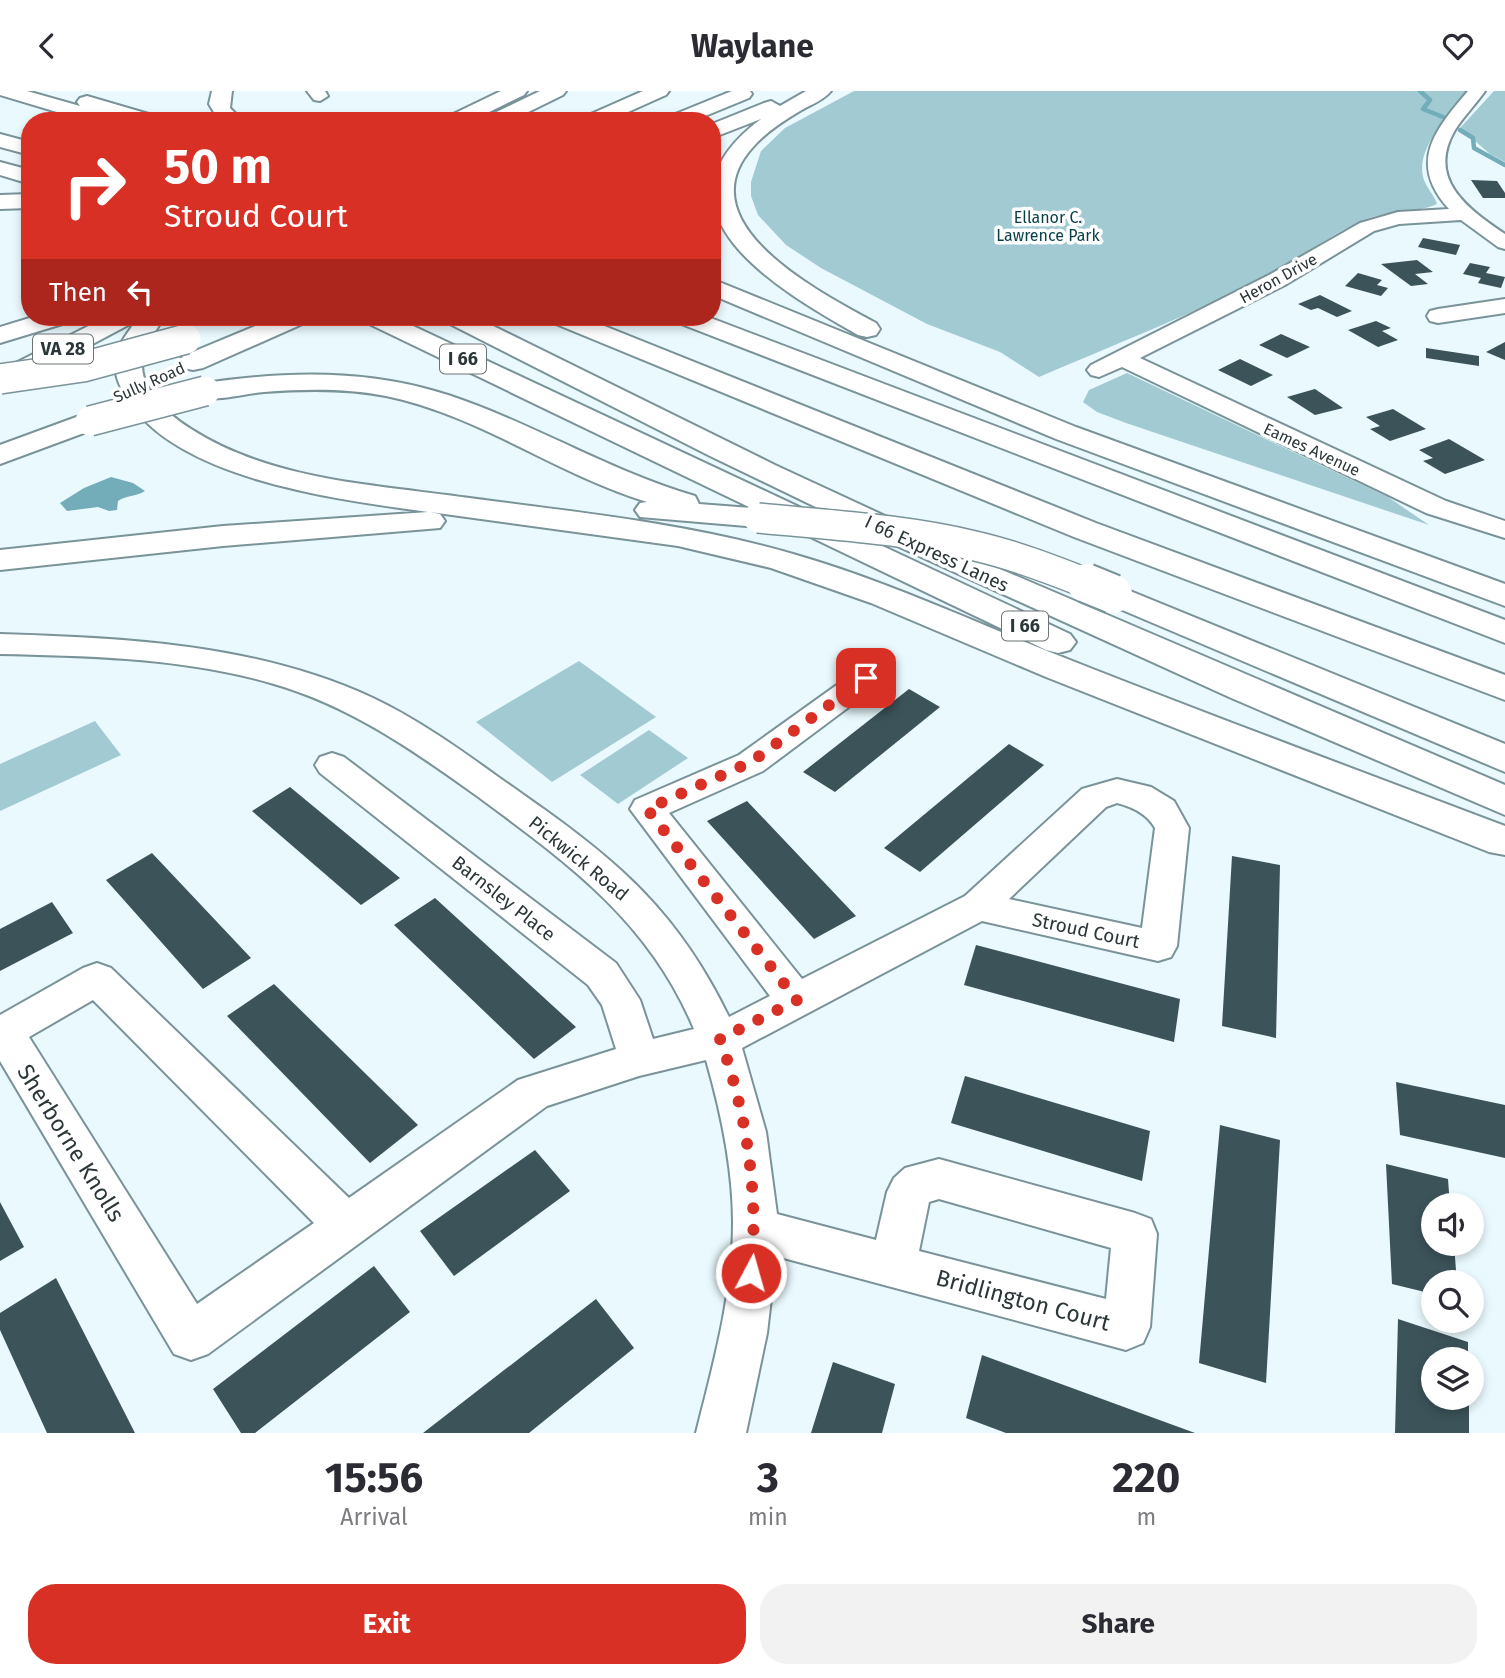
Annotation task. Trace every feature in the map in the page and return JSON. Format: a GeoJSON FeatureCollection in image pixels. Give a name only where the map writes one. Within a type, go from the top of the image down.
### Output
{"type":"FeatureCollection","features":[{"type":"Feature","properties":{"kind":"highway"},"geometry":{"type":"LineString","coordinates":[[6,91],[79,112]]}},
{"type":"Feature","properties":{"kind":"highway"},"geometry":{"type":"LineString","coordinates":[[48,91],[121,112]]}},
{"type":"Feature","properties":{"kind":"highway"},"geometry":{"type":"LineString","coordinates":[[222,91],[218,99],[223,112]]}},
{"type":"Feature","properties":{"kind":"highway"},"geometry":{"type":"LineString","coordinates":[[465,112],[487,91]]}},
{"type":"Feature","properties":{"kind":"highway"},"geometry":{"type":"LineString","coordinates":[[472,112],[517,91]]}},
{"type":"Feature","properties":{"kind":"highway"},"geometry":{"type":"LineString","coordinates":[[513,112],[556,91]]}},
{"type":"Feature","properties":{"kind":"highway"},"geometry":{"type":"LineString","coordinates":[[590,112],[631,91]]}},
{"type":"Feature","properties":{"kind":"highway"},"geometry":{"type":"LineString","coordinates":[[611,112],[659,91]]}},
{"type":"Feature","properties":{"kind":"highway"},"geometry":{"type":"LineString","coordinates":[[638,112],[684,91]]}},
{"type":"Feature","properties":{"kind":"highway"},"geometry":{"type":"LineString","coordinates":[[688,112],[723,91]]}},
{"type":"Feature","properties":{"kind":"highway"},"geometry":{"type":"LineString","coordinates":[[696,112],[751,91]]}},
{"type":"Feature","properties":{"kind":"highway"},"geometry":{"type":"LineString","coordinates":[[721,113],[768,91]]}},
{"type":"Feature","properties":{"kind":"highway"},"geometry":{"type":"LineString","coordinates":[[721,128],[809,91]]}},
{"type":"Feature","properties":{"kind":"highway"},"geometry":{"type":"LineString","coordinates":[[821,91],[757,134],[739,151],[732,162],[727,176],[725,200],[730,220],[742,241],[783,278],[908,353],[948,375],[1070,428],[1100,445]]}},
{"type":"Feature","properties":{"kind":"highway"},"geometry":{"type":"LineString","coordinates":[[0,140],[21,146]]}},
{"type":"Feature","properties":{"kind":"highway"},"geometry":{"type":"LineString","coordinates":[[0,168],[21,174]]}},
{"type":"Feature","properties":{"kind":"highway"},"geometry":{"type":"LineString","coordinates":[[0,202],[21,201]]}},
{"type":"Feature","properties":{"kind":"highway"},"geometry":{"type":"LineString","coordinates":[[721,290],[1100,445],[1505,596]]}},
{"type":"Feature","properties":{"kind":"highway"},"geometry":{"type":"LineString","coordinates":[[721,318],[854,381]]}},
{"type":"Feature","properties":{"kind":"highway"},"geometry":{"type":"LineString","coordinates":[[0,335],[30,326]]}},
{"type":"Feature","properties":{"kind":"highway"},"geometry":{"type":"LineString","coordinates":[[0,353],[54,326]]}},
{"type":"Feature","properties":{"kind":"highway","name":"VA 28"},"geometry":{"type":"LineString","coordinates":[[0,380],[107,326]]}},
{"type":"Feature","properties":{"kind":"highway"},"geometry":{"type":"LineString","coordinates":[[143,326],[131,348],[128,369],[131,381],[147,407],[172,429],[210,452],[257,470],[358,493],[606,526],[739,549],[831,577],[1059,669],[1504,841]]}},
{"type":"Feature","properties":{"kind":"highway"},"geometry":{"type":"LineString","coordinates":[[0,380],[190,351],[231,326]]}},
{"type":"Feature","properties":{"kind":"highway","name":"Sully Road"},"geometry":{"type":"LineString","coordinates":[[0,447],[88,415],[190,351],[269,326]]}},
{"type":"Feature","properties":{"kind":"highway","name":"I 66"},"geometry":{"type":"LineString","coordinates":[[393,326],[1083,654],[1504,841]]}},
{"type":"Feature","properties":{"kind":"highway","name":"I 66 Express Lanes"},"geometry":{"type":"LineString","coordinates":[[473,326],[765,472],[921,546],[1505,801]]}},
{"type":"Feature","properties":{"kind":"highway"},"geometry":{"type":"LineString","coordinates":[[582,326],[1096,534],[1505,688]]}},
{"type":"Feature","properties":{"kind":"highway"},"geometry":{"type":"LineString","coordinates":[[647,326],[1505,666]]}},
{"type":"Feature","properties":{"kind":"highway"},"geometry":{"type":"LineString","coordinates":[[709,326],[1505,632]]}},
{"type":"Feature","properties":{"kind":"highway"},"geometry":{"type":"LineString","coordinates":[[0,455],[88,415],[205,391],[255,384],[324,381],[410,393],[480,418],[666,505]]}},
{"type":"Feature","properties":{"kind":"highway"},"geometry":{"type":"LineString","coordinates":[[799,387],[977,446],[1505,652]]}},
{"type":"Feature","properties":{"kind":"highway"},"geometry":{"type":"LineString","coordinates":[[147,407],[173,425],[209,442],[280,464],[666,505],[758,519],[911,534],[964,544],[1040,565],[1113,594],[1505,759]]}},
{"type":"Feature","properties":{"kind":"highway"},"geometry":{"type":"LineString","coordinates":[[0,560],[223,535],[396,521],[494,521],[606,526]]}},
{"type":"Feature","properties":{"kind":"street"},"geometry":{"type":"LineString","coordinates":[[1477,91],[1444,134],[1435,159],[1438,182],[1465,214],[1505,243]]}},
{"type":"Feature","properties":{"kind":"street","name":"Heron Drive"},"geometry":{"type":"LineString","coordinates":[[1098,370],[1288,274],[1367,226],[1398,218],[1465,214]]}},
{"type":"Feature","properties":{"kind":"street"},"geometry":{"type":"LineString","coordinates":[[1438,316],[1505,306]]}},
{"type":"Feature","properties":{"kind":"street","name":"Eames Avenue"},"geometry":{"type":"LineString","coordinates":[[1123,359],[1436,507],[1505,530]]}},
{"type":"Feature","properties":{"kind":"street","name":"Pickwick Road"},"geometry":{"type":"LineString","coordinates":[[0,644],[134,651],[245,668],[324,690],[360,704],[394,723],[551,832],[609,878],[659,932],[698,992],[720,1039],[744,1123],[756,1230],[739,1361],[721,1433]]}},
{"type":"Feature","properties":{"kind":"street"},"geometry":{"type":"LineString","coordinates":[[797,1000],[647,809],[751,762],[866,678]]}},
{"type":"Feature","properties":{"kind":"street","name":"Barnsley Place"},"geometry":{"type":"LineString","coordinates":[[332,765],[602,974],[620,1000],[639,1059]]}},
{"type":"Feature","properties":{"kind":"street","name":"Stroud Court"},"geometry":{"type":"LineString","coordinates":[[720,1039],[978,906],[1094,798],[1117,791],[1139,796],[1162,810],[1172,828],[1158,946],[978,906]]}},
{"type":"Feature","properties":{"kind":"street","name":"Sherborne Knolls"},"geometry":{"type":"LineString","coordinates":[[347,1226],[97,979],[4,1032],[191,1337],[347,1226],[533,1093],[639,1059],[720,1039]]}},
{"type":"Feature","properties":{"kind":"street","name":"Bridlington Court"},"geometry":{"type":"LineString","coordinates":[[756,1230],[893,1266],[1126,1327],[1135,1234],[939,1179],[920,1182],[909,1192],[893,1266]]}},
{"type":"Feature","properties":{"kind":"green space","name":"Ellanor C. Lawrence Park"},"geometry":{"type":"Polygon","coordinates":[[[854,91],[1470,91],[1436,131],[1424,156],[1424,180],[1437,204],[1364,220],[1235,292],[1039,377],[1000,352],[927,324],[821,268],[786,245],[758,215],[751,196],[751,182],[761,151],[785,128],[854,91]]]}},
{"type":"Feature","properties":{"kind":"green space"},"geometry":{"type":"Polygon","coordinates":[[[1494,91],[1505,91],[1505,162],[1490,154],[1460,128],[1494,91]]]}},
{"type":"Feature","properties":{"kind":"green space"},"geometry":{"type":"Polygon","coordinates":[[[1127,373],[1388,497],[1429,525],[1126,423],[1097,412],[1083,402],[1089,390],[1127,373]]]}},
{"type":"Feature","properties":{"kind":"green space"},"geometry":{"type":"Polygon","coordinates":[[[579,661],[656,717],[552,782],[476,722],[579,661]]]}},
{"type":"Feature","properties":{"kind":"green space"},"geometry":{"type":"Polygon","coordinates":[[[95,721],[121,755],[0,811],[0,764],[95,721]]]}},
{"type":"Feature","properties":{"kind":"green space"},"geometry":{"type":"Polygon","coordinates":[[[649,730],[688,758],[618,804],[580,775],[649,730]]]}},
{"type":"Feature","properties":{"kind":"shaded area"},"geometry":{"type":"Polygon","coordinates":[[[111,477],[133,483],[145,491],[118,501],[117,510],[109,511],[98,507],[67,511],[60,503],[84,488],[111,477]]]}},
{"type":"Feature","properties":{"kind":"building"},"geometry":{"type":"Polygon","coordinates":[[[1471,180],[1497,181],[1505,193],[1505,198],[1483,198],[1471,180]]]}},
{"type":"Feature","properties":{"kind":"building"},"geometry":{"type":"Polygon","coordinates":[[[1423,238],[1460,245],[1456,255],[1418,247],[1423,238]]]}},
{"type":"Feature","properties":{"kind":"building"},"geometry":{"type":"Polygon","coordinates":[[[1417,260],[1433,272],[1415,274],[1428,284],[1411,286],[1381,264],[1417,260]]]}},
{"type":"Feature","properties":{"kind":"building"},"geometry":{"type":"Polygon","coordinates":[[[1470,263],[1490,267],[1486,273],[1505,277],[1501,288],[1478,283],[1481,278],[1463,274],[1470,263]]]}},
{"type":"Feature","properties":{"kind":"building"},"geometry":{"type":"Polygon","coordinates":[[[1358,273],[1382,280],[1377,285],[1388,288],[1381,296],[1345,286],[1358,273]]]}},
{"type":"Feature","properties":{"kind":"building"},"geometry":{"type":"Polygon","coordinates":[[[1320,295],[1352,311],[1337,317],[1318,308],[1311,310],[1298,304],[1320,295]]]}},
{"type":"Feature","properties":{"kind":"building"},"geometry":{"type":"Polygon","coordinates":[[[1376,321],[1391,328],[1382,331],[1398,340],[1378,347],[1348,330],[1376,321]]]}},
{"type":"Feature","properties":{"kind":"building"},"geometry":{"type":"Polygon","coordinates":[[[1281,334],[1310,347],[1287,358],[1259,345],[1281,334]]]}},
{"type":"Feature","properties":{"kind":"building"},"geometry":{"type":"Polygon","coordinates":[[[1505,342],[1505,360],[1486,352],[1505,342]]]}},
{"type":"Feature","properties":{"kind":"building"},"geometry":{"type":"Polygon","coordinates":[[[1426,348],[1479,356],[1479,366],[1426,358],[1426,348]]]}},
{"type":"Feature","properties":{"kind":"building"},"geometry":{"type":"Polygon","coordinates":[[[1240,359],[1273,375],[1251,386],[1218,370],[1240,359]]]}},
{"type":"Feature","properties":{"kind":"building"},"geometry":{"type":"Polygon","coordinates":[[[1315,389],[1343,408],[1315,415],[1287,397],[1315,389]]]}},
{"type":"Feature","properties":{"kind":"building"},"geometry":{"type":"Polygon","coordinates":[[[1393,409],[1426,429],[1390,441],[1370,429],[1380,426],[1366,417],[1393,409]]]}},
{"type":"Feature","properties":{"kind":"building"},"geometry":{"type":"Polygon","coordinates":[[[1449,439],[1485,460],[1445,474],[1423,461],[1433,458],[1419,450],[1449,439]]]}},
{"type":"Feature","properties":{"kind":"building"},"geometry":{"type":"Polygon","coordinates":[[[909,689],[940,707],[835,792],[803,772],[909,689]]]}},
{"type":"Feature","properties":{"kind":"building"},"geometry":{"type":"Polygon","coordinates":[[[1009,744],[1044,765],[920,872],[884,848],[1009,744]]]}},
{"type":"Feature","properties":{"kind":"building"},"geometry":{"type":"Polygon","coordinates":[[[290,787],[400,878],[361,905],[252,811],[290,787]]]}},
{"type":"Feature","properties":{"kind":"building"},"geometry":{"type":"Polygon","coordinates":[[[747,801],[856,916],[814,939],[707,821],[747,801]]]}},
{"type":"Feature","properties":{"kind":"building"},"geometry":{"type":"Polygon","coordinates":[[[152,853],[251,958],[203,989],[106,880],[152,853]]]}},
{"type":"Feature","properties":{"kind":"building"},"geometry":{"type":"Polygon","coordinates":[[[1232,856],[1280,865],[1276,1038],[1222,1026],[1232,856]]]}},
{"type":"Feature","properties":{"kind":"building"},"geometry":{"type":"Polygon","coordinates":[[[435,898],[576,1027],[534,1059],[394,925],[435,898]]]}},
{"type":"Feature","properties":{"kind":"building"},"geometry":{"type":"Polygon","coordinates":[[[52,902],[73,933],[0,971],[0,929],[52,902]]]}},
{"type":"Feature","properties":{"kind":"building"},"geometry":{"type":"Polygon","coordinates":[[[976,945],[1180,999],[1174,1042],[964,985],[976,945]]]}},
{"type":"Feature","properties":{"kind":"building"},"geometry":{"type":"Polygon","coordinates":[[[274,984],[418,1125],[370,1163],[227,1016],[274,984]]]}},
{"type":"Feature","properties":{"kind":"building"},"geometry":{"type":"Polygon","coordinates":[[[965,1076],[1150,1131],[1142,1181],[951,1123],[965,1076]]]}},
{"type":"Feature","properties":{"kind":"building"},"geometry":{"type":"Polygon","coordinates":[[[1396,1082],[1505,1105],[1505,1158],[1400,1135],[1396,1082]]]}},
{"type":"Feature","properties":{"kind":"building"},"geometry":{"type":"Polygon","coordinates":[[[1220,1125],[1280,1140],[1266,1383],[1199,1363],[1220,1125]]]}},
{"type":"Feature","properties":{"kind":"building"},"geometry":{"type":"Polygon","coordinates":[[[535,1150],[570,1191],[454,1276],[420,1231],[535,1150]]]}},
{"type":"Feature","properties":{"kind":"building"},"geometry":{"type":"Polygon","coordinates":[[[1386,1164],[1448,1179],[1449,1193],[1421,1193],[1421,1256],[1455,1256],[1456,1270],[1421,1270],[1421,1291],[1392,1284],[1386,1164]]]}},
{"type":"Feature","properties":{"kind":"building"},"geometry":{"type":"Polygon","coordinates":[[[0,1202],[24,1247],[0,1261],[0,1202]]]}},
{"type":"Feature","properties":{"kind":"building"},"geometry":{"type":"Polygon","coordinates":[[[374,1266],[410,1312],[255,1433],[241,1433],[213,1389],[374,1266]]]}},
{"type":"Feature","properties":{"kind":"building"},"geometry":{"type":"Polygon","coordinates":[[[56,1278],[135,1433],[47,1433],[0,1330],[0,1313],[56,1278]]]}},
{"type":"Feature","properties":{"kind":"building"},"geometry":{"type":"Polygon","coordinates":[[[596,1299],[634,1348],[529,1433],[423,1433],[596,1299]]]}},
{"type":"Feature","properties":{"kind":"building"},"geometry":{"type":"Polygon","coordinates":[[[1398,1319],[1421,1327],[1421,1333],[1441,1333],[1468,1342],[1468,1347],[1421,1347],[1421,1410],[1469,1410],[1469,1433],[1395,1433],[1398,1319]]]}},
{"type":"Feature","properties":{"kind":"building"},"geometry":{"type":"Polygon","coordinates":[[[982,1355],[1195,1433],[1006,1433],[966,1418],[982,1355]]]}},
{"type":"Feature","properties":{"kind":"building"},"geometry":{"type":"Polygon","coordinates":[[[833,1362],[895,1384],[882,1433],[811,1433],[833,1362]]]}},
{"type":"Feature","properties":{"kind":"waterway"},"geometry":{"type":"LineString","coordinates":[[1420,91],[1430,100],[1423,109],[1443,117]]}},
{"type":"Feature","properties":{"kind":"waterway"},"geometry":{"type":"LineString","coordinates":[[1460,130],[1473,138],[1474,148],[1505,165]]}},
{"type":"Feature","properties":{"kind":"route"},"geometry":{"type":"LineString","coordinates":[[751,1273],[756,1230],[744,1123],[730,1065],[720,1039],[797,1000],[647,809],[751,762],[866,678]]}}]}
